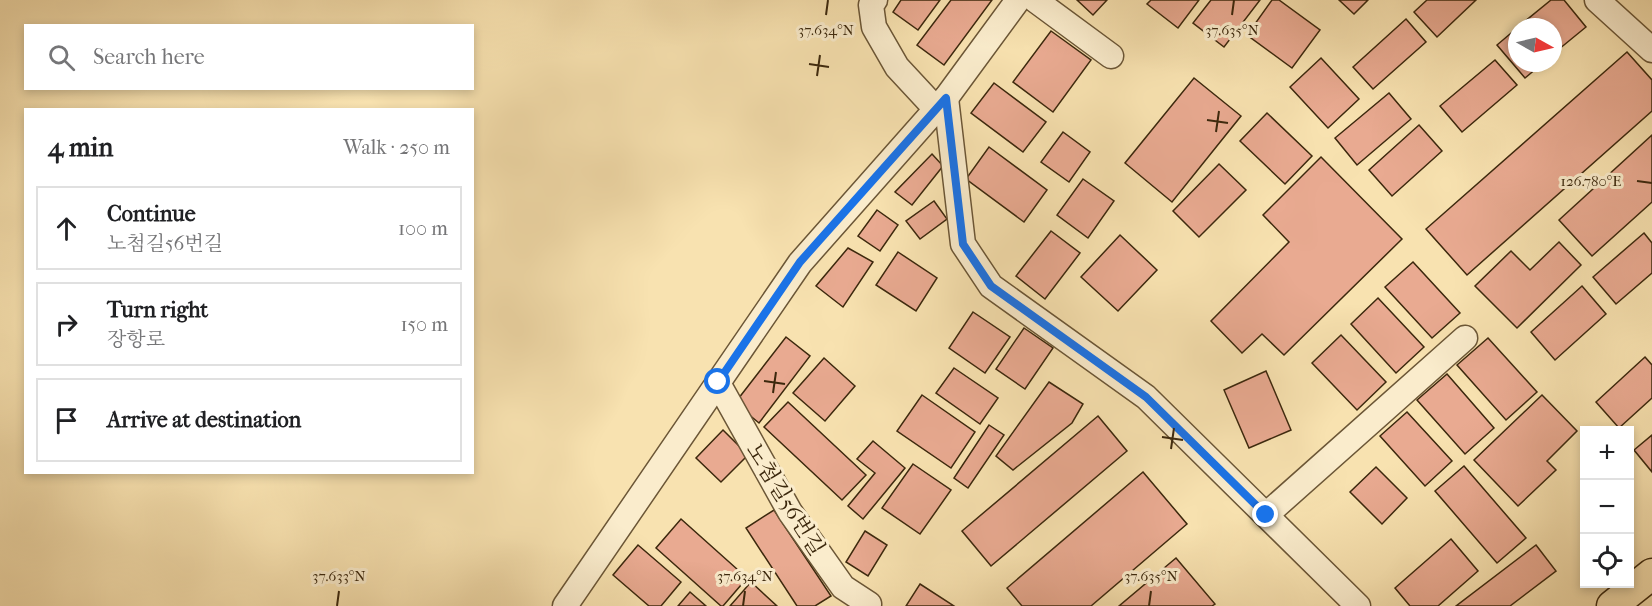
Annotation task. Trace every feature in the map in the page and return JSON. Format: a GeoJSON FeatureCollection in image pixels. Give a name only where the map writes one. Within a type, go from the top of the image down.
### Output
{"type":"FeatureCollection","features":[{"type":"Feature","properties":{"kind":"main road"},"geometry":{"type":"LineString","coordinates":[[1612,606],[1652,574]]}},
{"type":"Feature","properties":{"kind":"street"},"geometry":{"type":"LineString","coordinates":[[875,0],[871,5],[874,27],[897,67],[941,103],[963,244],[991,286],[1146,397],[1358,606]]}},
{"type":"Feature","properties":{"kind":"street"},"geometry":{"type":"LineString","coordinates":[[565,606],[800,262],[941,103],[1018,0]]}},
{"type":"Feature","properties":{"kind":"street"},"geometry":{"type":"LineString","coordinates":[[1035,0],[1111,56]]}},
{"type":"Feature","properties":{"kind":"street"},"geometry":{"type":"LineString","coordinates":[[1597,0],[1652,50]]}},
{"type":"Feature","properties":{"kind":"street"},"geometry":{"type":"LineString","coordinates":[[1266,515],[1465,338]]}},
{"type":"Feature","properties":{"kind":"street","name":"노첨길56번길"},"geometry":{"type":"LineString","coordinates":[[718,382],[790,512],[843,587],[869,604]]}},
{"type":"Feature","properties":{"kind":"building"},"geometry":{"type":"Polygon","coordinates":[[[901,0],[940,0],[918,30],[893,12],[901,0]]]}},
{"type":"Feature","properties":{"kind":"building"},"geometry":{"type":"Polygon","coordinates":[[[951,0],[992,0],[944,65],[917,45],[951,0]]]}},
{"type":"Feature","properties":{"kind":"building"},"geometry":{"type":"Polygon","coordinates":[[[1077,0],[1107,0],[1093,15],[1077,0]]]}},
{"type":"Feature","properties":{"kind":"building"},"geometry":{"type":"Polygon","coordinates":[[[1151,0],[1199,0],[1178,28],[1147,4],[1151,0]]]}},
{"type":"Feature","properties":{"kind":"building"},"geometry":{"type":"Polygon","coordinates":[[[1211,0],[1260,0],[1224,47],[1193,23],[1211,0]]]}},
{"type":"Feature","properties":{"kind":"building"},"geometry":{"type":"Polygon","coordinates":[[[1272,0],[1279,0],[1320,30],[1292,68],[1247,35],[1272,0]]]}},
{"type":"Feature","properties":{"kind":"building"},"geometry":{"type":"Polygon","coordinates":[[[1339,0],[1368,0],[1354,14],[1339,0]]]}},
{"type":"Feature","properties":{"kind":"building"},"geometry":{"type":"Polygon","coordinates":[[[1427,0],[1476,0],[1437,37],[1414,12],[1427,0]]]}},
{"type":"Feature","properties":{"kind":"building"},"geometry":{"type":"Polygon","coordinates":[[[1551,0],[1564,0],[1586,27],[1562,47],[1562,18],[1529,18],[1551,0]]]}},
{"type":"Feature","properties":{"kind":"building"},"geometry":{"type":"Polygon","coordinates":[[[1406,19],[1426,42],[1373,89],[1353,67],[1406,19]]]}},
{"type":"Feature","properties":{"kind":"building"},"geometry":{"type":"Polygon","coordinates":[[[1051,31],[1091,60],[1053,112],[1013,82],[1051,31]]]}},
{"type":"Feature","properties":{"kind":"building"},"geometry":{"type":"Polygon","coordinates":[[[1508,36],[1508,58],[1497,45],[1508,36]]]}},
{"type":"Feature","properties":{"kind":"building"},"geometry":{"type":"Polygon","coordinates":[[[1627,52],[1652,80],[1652,111],[1467,275],[1426,229],[1627,52]]]}},
{"type":"Feature","properties":{"kind":"building"},"geometry":{"type":"Polygon","coordinates":[[[1321,58],[1359,99],[1328,128],[1290,87],[1321,58]]]}},
{"type":"Feature","properties":{"kind":"building"},"geometry":{"type":"Polygon","coordinates":[[[1495,60],[1517,85],[1462,132],[1440,106],[1495,60]]]}},
{"type":"Feature","properties":{"kind":"building"},"geometry":{"type":"Polygon","coordinates":[[[1520,72],[1532,72],[1525,78],[1520,72]]]}},
{"type":"Feature","properties":{"kind":"building"},"geometry":{"type":"Polygon","coordinates":[[[1194,78],[1241,116],[1172,202],[1125,163],[1194,78]]]}},
{"type":"Feature","properties":{"kind":"building"},"geometry":{"type":"Polygon","coordinates":[[[994,83],[1046,122],[1023,152],[971,113],[994,83]]]}},
{"type":"Feature","properties":{"kind":"building"},"geometry":{"type":"Polygon","coordinates":[[[1389,93],[1411,119],[1357,165],[1335,138],[1389,93]]]}},
{"type":"Feature","properties":{"kind":"building"},"geometry":{"type":"Polygon","coordinates":[[[1267,113],[1312,156],[1285,184],[1240,141],[1267,113]]]}},
{"type":"Feature","properties":{"kind":"building"},"geometry":{"type":"Polygon","coordinates":[[[1419,125],[1442,151],[1392,196],[1369,170],[1419,125]]]}},
{"type":"Feature","properties":{"kind":"building"},"geometry":{"type":"Polygon","coordinates":[[[1063,132],[1090,152],[1069,182],[1041,162],[1063,132]]]}},
{"type":"Feature","properties":{"kind":"building"},"geometry":{"type":"Polygon","coordinates":[[[1652,135],[1652,202],[1592,256],[1559,220],[1652,135]]]}},
{"type":"Feature","properties":{"kind":"building"},"geometry":{"type":"Polygon","coordinates":[[[989,147],[1047,190],[1024,222],[966,179],[989,147]]]}},
{"type":"Feature","properties":{"kind":"building"},"geometry":{"type":"Polygon","coordinates":[[[932,154],[943,166],[912,205],[895,192],[932,154]]]}},
{"type":"Feature","properties":{"kind":"building"},"geometry":{"type":"Polygon","coordinates":[[[1321,157],[1402,239],[1284,355],[1262,334],[1242,353],[1211,321],[1289,242],[1263,215],[1321,157]]]}},
{"type":"Feature","properties":{"kind":"building"},"geometry":{"type":"Polygon","coordinates":[[[1219,164],[1246,190],[1199,237],[1173,211],[1219,164]]]}},
{"type":"Feature","properties":{"kind":"building"},"geometry":{"type":"Polygon","coordinates":[[[1083,179],[1114,201],[1088,238],[1057,215],[1083,179]]]}},
{"type":"Feature","properties":{"kind":"building"},"geometry":{"type":"Polygon","coordinates":[[[934,201],[947,219],[920,239],[906,221],[934,201]]]}},
{"type":"Feature","properties":{"kind":"building"},"geometry":{"type":"Polygon","coordinates":[[[877,210],[898,225],[880,251],[858,236],[877,210]]]}},
{"type":"Feature","properties":{"kind":"building"},"geometry":{"type":"Polygon","coordinates":[[[1051,231],[1080,253],[1045,299],[1016,276],[1051,231]]]}},
{"type":"Feature","properties":{"kind":"building"},"geometry":{"type":"Polygon","coordinates":[[[1644,233],[1652,243],[1652,273],[1616,304],[1593,277],[1644,233]]]}},
{"type":"Feature","properties":{"kind":"building"},"geometry":{"type":"Polygon","coordinates":[[[1120,235],[1157,270],[1118,311],[1081,277],[1120,235]]]}},
{"type":"Feature","properties":{"kind":"building"},"geometry":{"type":"Polygon","coordinates":[[[1559,242],[1581,265],[1517,328],[1475,286],[1511,251],[1530,270],[1559,242]]]}},
{"type":"Feature","properties":{"kind":"building"},"geometry":{"type":"Polygon","coordinates":[[[848,248],[873,262],[843,307],[816,286],[848,248]]]}},
{"type":"Feature","properties":{"kind":"building"},"geometry":{"type":"Polygon","coordinates":[[[898,252],[937,278],[916,311],[876,285],[898,252]]]}},
{"type":"Feature","properties":{"kind":"building"},"geometry":{"type":"Polygon","coordinates":[[[1413,262],[1460,313],[1432,338],[1385,287],[1413,262]]]}},
{"type":"Feature","properties":{"kind":"building"},"geometry":{"type":"Polygon","coordinates":[[[1582,286],[1606,314],[1555,360],[1531,332],[1582,286]]]}},
{"type":"Feature","properties":{"kind":"building"},"geometry":{"type":"Polygon","coordinates":[[[1378,298],[1424,347],[1396,373],[1351,324],[1378,298]]]}},
{"type":"Feature","properties":{"kind":"building"},"geometry":{"type":"Polygon","coordinates":[[[973,312],[1010,337],[985,373],[949,348],[973,312]]]}},
{"type":"Feature","properties":{"kind":"building"},"geometry":{"type":"Polygon","coordinates":[[[1024,328],[1053,348],[1025,389],[996,369],[1024,328]]]}},
{"type":"Feature","properties":{"kind":"building"},"geometry":{"type":"Polygon","coordinates":[[[1341,335],[1386,382],[1357,410],[1312,363],[1341,335]]]}},
{"type":"Feature","properties":{"kind":"building"},"geometry":{"type":"Polygon","coordinates":[[[786,337],[810,356],[759,423],[735,403],[786,337]]]}},
{"type":"Feature","properties":{"kind":"building"},"geometry":{"type":"Polygon","coordinates":[[[1488,338],[1537,392],[1506,420],[1457,365],[1488,338]]]}},
{"type":"Feature","properties":{"kind":"building"},"geometry":{"type":"Polygon","coordinates":[[[1645,357],[1652,365],[1652,398],[1621,426],[1617,426],[1596,402],[1645,357]]]}},
{"type":"Feature","properties":{"kind":"building"},"geometry":{"type":"Polygon","coordinates":[[[824,358],[855,386],[825,421],[793,393],[824,358]]]}},
{"type":"Feature","properties":{"kind":"building"},"geometry":{"type":"Polygon","coordinates":[[[954,368],[998,398],[980,424],[936,393],[954,368]]]}},
{"type":"Feature","properties":{"kind":"building"},"geometry":{"type":"Polygon","coordinates":[[[1266,371],[1291,430],[1249,448],[1224,390],[1266,371]]]}},
{"type":"Feature","properties":{"kind":"building"},"geometry":{"type":"Polygon","coordinates":[[[1447,374],[1494,428],[1465,454],[1417,400],[1447,374]]]}},
{"type":"Feature","properties":{"kind":"building"},"geometry":{"type":"Polygon","coordinates":[[[1049,382],[1083,404],[1072,423],[1013,470],[996,456],[1049,382]]]}},
{"type":"Feature","properties":{"kind":"building"},"geometry":{"type":"Polygon","coordinates":[[[922,395],[975,432],[951,468],[897,431],[922,395]]]}},
{"type":"Feature","properties":{"kind":"building"},"geometry":{"type":"Polygon","coordinates":[[[1542,395],[1577,431],[1547,461],[1556,470],[1518,506],[1474,460],[1542,395]]]}},
{"type":"Feature","properties":{"kind":"building"},"geometry":{"type":"Polygon","coordinates":[[[788,402],[866,475],[842,500],[764,427],[788,402]]]}},
{"type":"Feature","properties":{"kind":"building"},"geometry":{"type":"Polygon","coordinates":[[[1407,412],[1452,461],[1425,486],[1380,436],[1407,412]]]}},
{"type":"Feature","properties":{"kind":"building"},"geometry":{"type":"Polygon","coordinates":[[[1098,416],[1127,451],[991,566],[962,531],[1098,416]]]}},
{"type":"Feature","properties":{"kind":"building"},"geometry":{"type":"Polygon","coordinates":[[[989,425],[1004,435],[968,488],[954,478],[989,425]]]}},
{"type":"Feature","properties":{"kind":"building"},"geometry":{"type":"Polygon","coordinates":[[[723,430],[748,455],[721,482],[696,458],[723,430]]]}},
{"type":"Feature","properties":{"kind":"building"},"geometry":{"type":"Polygon","coordinates":[[[1652,435],[1652,472],[1634,450],[1652,435]]]}},
{"type":"Feature","properties":{"kind":"building"},"geometry":{"type":"Polygon","coordinates":[[[873,441],[905,468],[863,519],[848,506],[875,473],[857,459],[873,441]]]}},
{"type":"Feature","properties":{"kind":"building"},"geometry":{"type":"Polygon","coordinates":[[[913,464],[951,490],[920,534],[882,508],[913,464]]]}},
{"type":"Feature","properties":{"kind":"building"},"geometry":{"type":"Polygon","coordinates":[[[1464,466],[1526,538],[1497,563],[1435,491],[1464,466]]]}},
{"type":"Feature","properties":{"kind":"building"},"geometry":{"type":"Polygon","coordinates":[[[1376,467],[1407,498],[1382,524],[1350,492],[1376,467]]]}},
{"type":"Feature","properties":{"kind":"building"},"geometry":{"type":"Polygon","coordinates":[[[1143,472],[1187,524],[1091,606],[1022,606],[1007,588],[1143,472]]]}},
{"type":"Feature","properties":{"kind":"building"},"geometry":{"type":"Polygon","coordinates":[[[774,510],[831,596],[815,606],[797,606],[746,528],[774,510]]]}},
{"type":"Feature","properties":{"kind":"building"},"geometry":{"type":"Polygon","coordinates":[[[681,519],[747,578],[723,606],[656,548],[681,519]]]}},
{"type":"Feature","properties":{"kind":"building"},"geometry":{"type":"Polygon","coordinates":[[[865,531],[887,545],[868,576],[846,562],[865,531]]]}},
{"type":"Feature","properties":{"kind":"building"},"geometry":{"type":"Polygon","coordinates":[[[1451,539],[1478,571],[1438,606],[1410,606],[1395,588],[1451,539]]]}},
{"type":"Feature","properties":{"kind":"building"},"geometry":{"type":"Polygon","coordinates":[[[638,545],[681,582],[661,606],[649,606],[613,575],[638,545]]]}},
{"type":"Feature","properties":{"kind":"building"},"geometry":{"type":"Polygon","coordinates":[[[1536,545],[1556,571],[1510,606],[1456,606],[1536,545]]]}},
{"type":"Feature","properties":{"kind":"building"},"geometry":{"type":"Polygon","coordinates":[[[1176,558],[1215,604],[1212,606],[1119,606],[1176,558]]]}},
{"type":"Feature","properties":{"kind":"building"},"geometry":{"type":"Polygon","coordinates":[[[751,582],[777,606],[730,606],[751,582]]]}},
{"type":"Feature","properties":{"kind":"building"},"geometry":{"type":"Polygon","coordinates":[[[920,584],[954,606],[906,606],[920,584]]]}},
{"type":"Feature","properties":{"kind":"building"},"geometry":{"type":"Polygon","coordinates":[[[690,592],[706,606],[678,606],[690,592]]]}},
{"type":"Feature","properties":{"kind":"route"},"geometry":{"type":"LineString","coordinates":[[718,382],[800,262],[946,98],[963,244],[991,286],[1146,397],[1266,515]]}}]}
